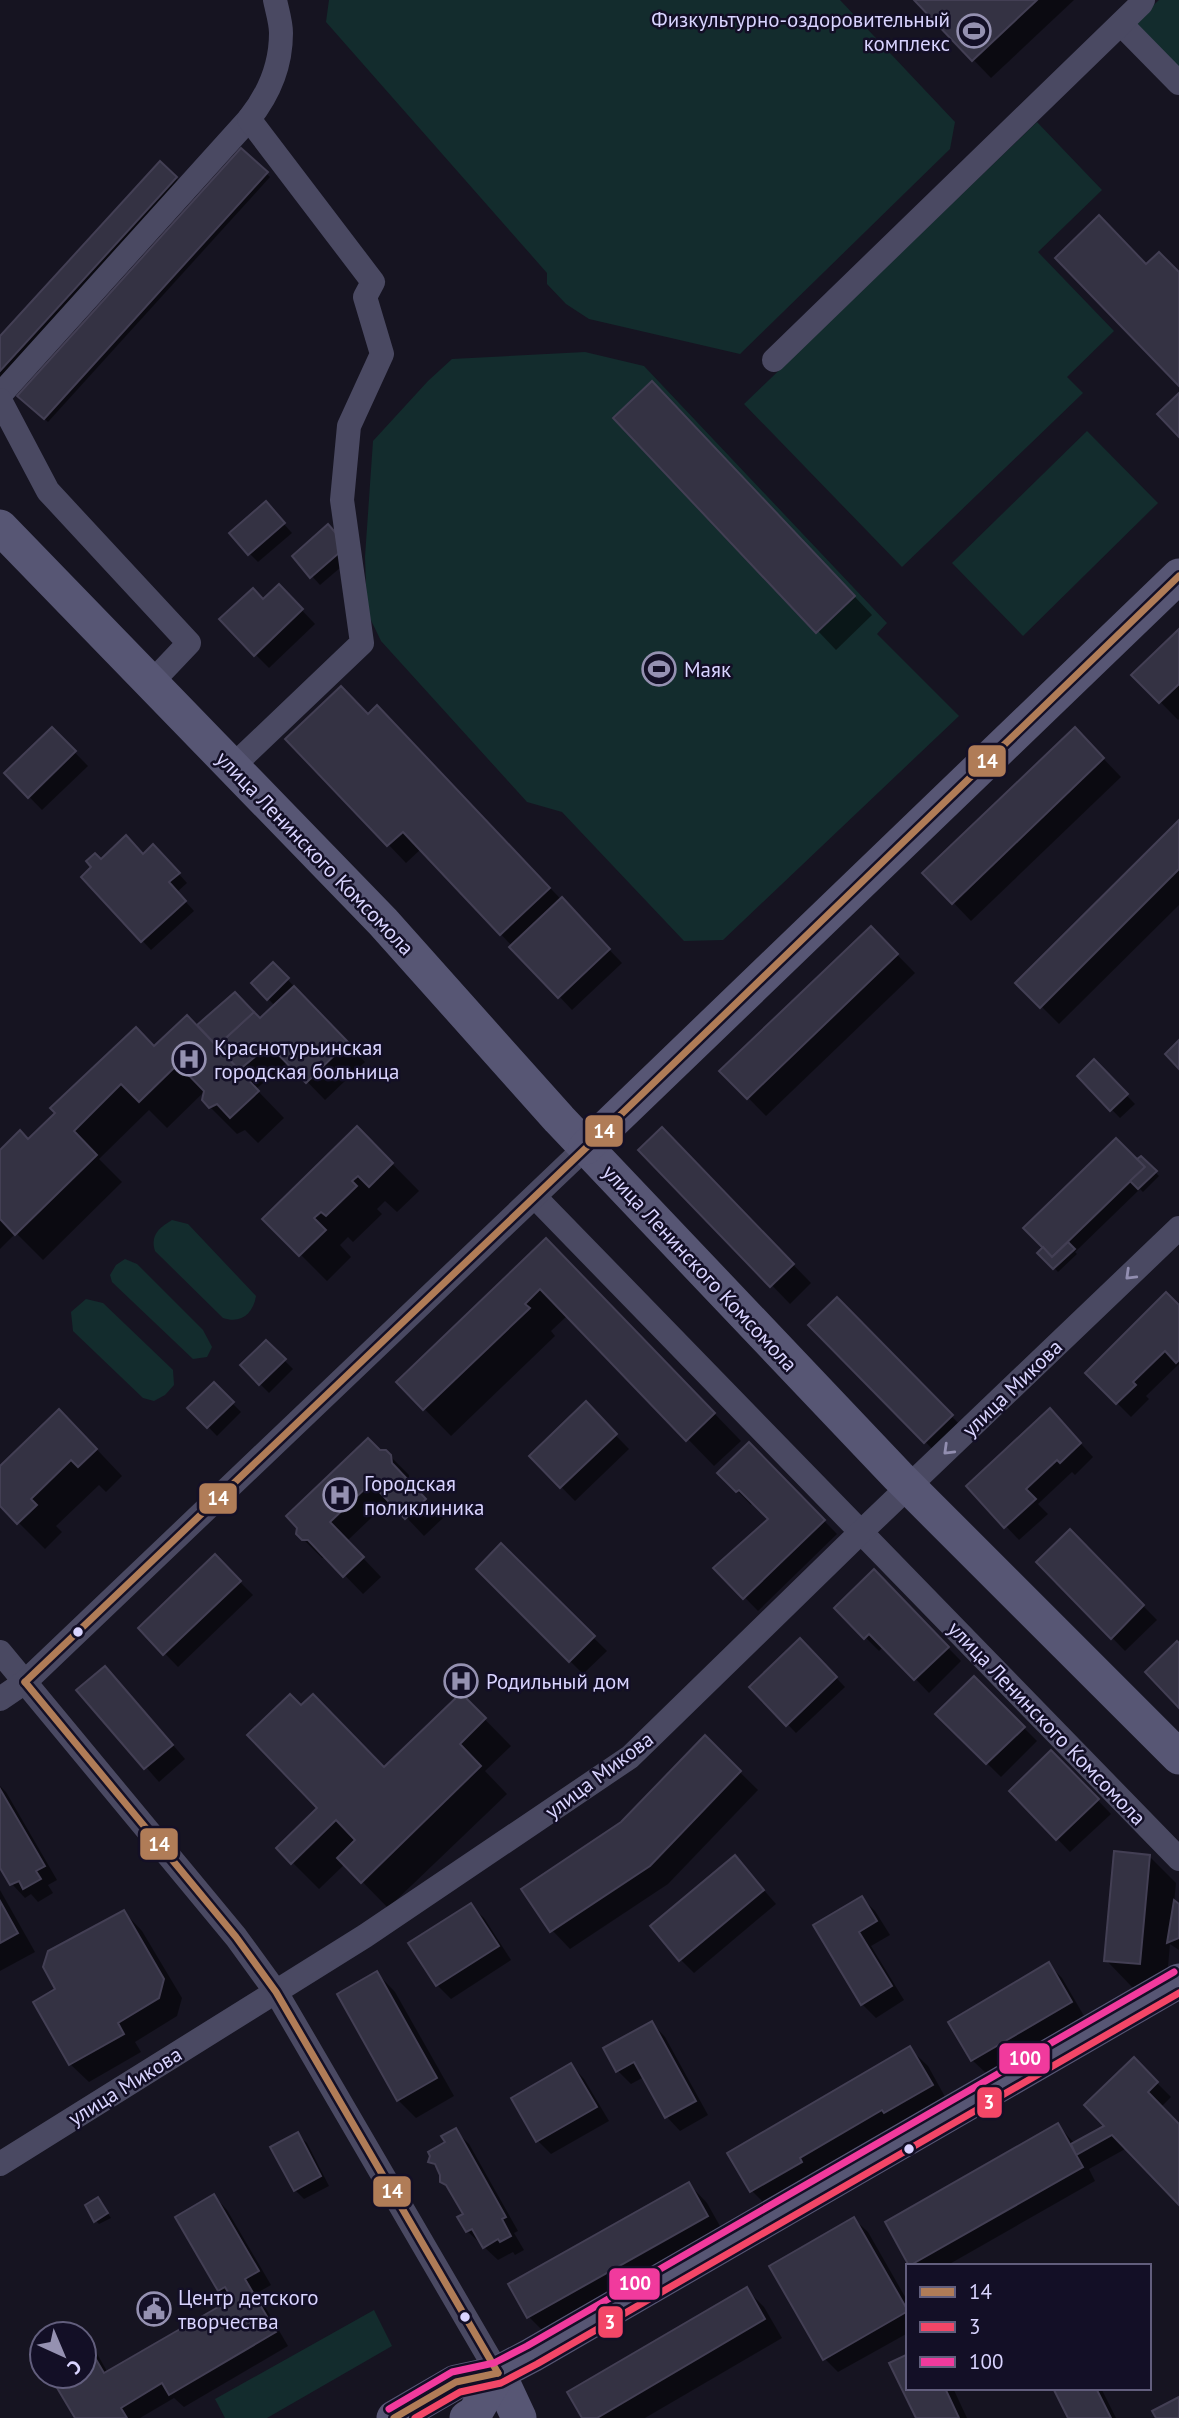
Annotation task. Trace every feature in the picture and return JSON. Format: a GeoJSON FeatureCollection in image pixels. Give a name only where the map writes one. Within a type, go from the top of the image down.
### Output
{"type":"FeatureCollection","features":[{"type":"Feature","properties":{"kind":"main road","name":"улица Ленинского Комсомола"},"geometry":{"type":"LineString","coordinates":[[0,527],[383,922],[586,1147],[910,1487],[1179,1757]]}},
{"type":"Feature","properties":{"kind":"main road"},"geometry":{"type":"LineString","coordinates":[[586,1147],[1179,576]]}},
{"type":"Feature","properties":{"kind":"main road"},"geometry":{"type":"LineString","coordinates":[[394,2418],[456,2382],[498,2374],[1179,1981]]}},
{"type":"Feature","properties":{"kind":"main road"},"geometry":{"type":"LineString","coordinates":[[467,2418],[475,2413],[498,2374]]}},
{"type":"Feature","properties":{"kind":"main road"},"geometry":{"type":"LineString","coordinates":[[498,2374],[519,2418]]}},
{"type":"Feature","properties":{"kind":"street"},"geometry":{"type":"LineString","coordinates":[[0,395],[264,101],[276,72],[281,31],[275,0]]}},
{"type":"Feature","properties":{"kind":"street"},"geometry":{"type":"LineString","coordinates":[[774,360],[1143,0]]}},
{"type":"Feature","properties":{"kind":"street"},"geometry":{"type":"LineString","coordinates":[[1121,24],[1179,83]]}},
{"type":"Feature","properties":{"kind":"street"},"geometry":{"type":"LineString","coordinates":[[232,767],[362,643],[342,500],[349,426],[382,354],[365,297],[373,282],[248,119]]}},
{"type":"Feature","properties":{"kind":"street"},"geometry":{"type":"LineString","coordinates":[[0,400],[48,491],[189,643],[152,682]]}},
{"type":"Feature","properties":{"kind":"street"},"geometry":{"type":"LineString","coordinates":[[0,1699],[25,1682],[586,1147]]}},
{"type":"Feature","properties":{"kind":"street","name":"улица Ленинского Комсомола"},"geometry":{"type":"LineString","coordinates":[[535,1197],[1179,1859]]}},
{"type":"Feature","properties":{"kind":"street","name":"улица Микова"},"geometry":{"type":"LineString","coordinates":[[0,2164],[276,1992],[483,1858],[631,1757],[861,1532],[1179,1228]]}},
{"type":"Feature","properties":{"kind":"street"},"geometry":{"type":"LineString","coordinates":[[0,1652],[236,1937],[276,1992],[498,2374]]}},
{"type":"Feature","properties":{"kind":"green space"},"geometry":{"type":"Polygon","coordinates":[[[329,0],[840,0],[955,122],[950,149],[740,354],[589,319],[566,304],[547,284],[547,273],[326,22],[329,0]]]}},
{"type":"Feature","properties":{"kind":"green space"},"geometry":{"type":"Polygon","coordinates":[[[1159,0],[1179,0],[1179,69],[1134,24],[1159,0]]]}},
{"type":"Feature","properties":{"kind":"green space"},"geometry":{"type":"Polygon","coordinates":[[[1037,122],[1102,190],[1038,252],[1114,331],[1067,377],[1083,393],[902,567],[744,404],[1037,122]]]}},
{"type":"Feature","properties":{"kind":"green space","name":"Маяк"},"geometry":{"type":"Polygon","coordinates":[[[585,352],[644,366],[887,623],[877,634],[959,716],[723,940],[684,941],[562,812],[527,802],[381,641],[367,612],[365,557],[373,441],[452,359],[585,352]]]}},
{"type":"Feature","properties":{"kind":"green space"},"geometry":{"type":"Polygon","coordinates":[[[1087,431],[1158,503],[1023,636],[952,563],[1087,431]]]}},
{"type":"Feature","properties":{"kind":"green space"},"geometry":{"type":"Polygon","coordinates":[[[172,1220],[188,1224],[256,1296],[252,1308],[245,1316],[235,1320],[223,1318],[155,1251],[157,1232],[172,1220]]]}},
{"type":"Feature","properties":{"kind":"green space"},"geometry":{"type":"Polygon","coordinates":[[[125,1259],[137,1264],[203,1330],[212,1347],[207,1357],[193,1359],[112,1282],[110,1275],[116,1265],[125,1259]]]}},
{"type":"Feature","properties":{"kind":"green space"},"geometry":{"type":"Polygon","coordinates":[[[86,1299],[103,1303],[173,1370],[174,1385],[165,1395],[154,1401],[143,1398],[73,1331],[71,1312],[86,1299]]]}},
{"type":"Feature","properties":{"kind":"green space"},"geometry":{"type":"Polygon","coordinates":[[[374,2310],[392,2346],[267,2418],[225,2418],[215,2399],[374,2310]]]}},
{"type":"Feature","properties":{"kind":"building","name":"Физкультурно-оздоровительный комплекс"},"geometry":{"type":"Polygon","coordinates":[[[914,0],[1037,0],[972,61],[914,0]]]}},
{"type":"Feature","properties":{"kind":"building"},"geometry":{"type":"Polygon","coordinates":[[[241,148],[268,172],[44,419],[17,396],[241,148]]]}},
{"type":"Feature","properties":{"kind":"building"},"geometry":{"type":"Polygon","coordinates":[[[160,161],[177,177],[0,371],[0,336],[160,161]]]}},
{"type":"Feature","properties":{"kind":"building"},"geometry":{"type":"Polygon","coordinates":[[[1099,215],[1146,264],[1159,252],[1179,272],[1179,386],[1055,258],[1099,215]]]}},
{"type":"Feature","properties":{"kind":"building"},"geometry":{"type":"Polygon","coordinates":[[[652,381],[855,596],[816,633],[613,418],[652,381]]]}},
{"type":"Feature","properties":{"kind":"building"},"geometry":{"type":"Polygon","coordinates":[[[1179,393],[1179,437],[1157,414],[1179,393]]]}},
{"type":"Feature","properties":{"kind":"building"},"geometry":{"type":"Polygon","coordinates":[[[266,501],[285,523],[248,555],[229,533],[266,501]]]}},
{"type":"Feature","properties":{"kind":"building"},"geometry":{"type":"Polygon","coordinates":[[[328,524],[347,546],[310,578],[292,556],[328,524]]]}},
{"type":"Feature","properties":{"kind":"building"},"geometry":{"type":"Polygon","coordinates":[[[279,584],[303,609],[254,656],[219,619],[253,588],[263,599],[279,584]]]}},
{"type":"Feature","properties":{"kind":"building"},"geometry":{"type":"Polygon","coordinates":[[[1179,629],[1179,684],[1159,703],[1131,675],[1179,629]]]}},
{"type":"Feature","properties":{"kind":"building"},"geometry":{"type":"Polygon","coordinates":[[[341,686],[368,714],[377,705],[550,888],[500,935],[403,832],[387,846],[285,739],[341,686]]]}},
{"type":"Feature","properties":{"kind":"building"},"geometry":{"type":"Polygon","coordinates":[[[52,727],[76,751],[28,798],[4,773],[52,727]]]}},
{"type":"Feature","properties":{"kind":"building"},"geometry":{"type":"Polygon","coordinates":[[[1075,727],[1104,758],[952,904],[922,873],[1075,727]]]}},
{"type":"Feature","properties":{"kind":"building"},"geometry":{"type":"Polygon","coordinates":[[[1179,820],[1179,869],[1040,1008],[1015,983],[1179,820]]]}},
{"type":"Feature","properties":{"kind":"building"},"geometry":{"type":"Polygon","coordinates":[[[126,835],[143,854],[153,844],[180,873],[169,882],[186,901],[141,942],[81,877],[91,867],[86,861],[95,853],[101,859],[126,835]]]}},
{"type":"Feature","properties":{"kind":"building"},"geometry":{"type":"Polygon","coordinates":[[[562,897],[610,949],[558,998],[509,947],[562,897]]]}},
{"type":"Feature","properties":{"kind":"building"},"geometry":{"type":"Polygon","coordinates":[[[871,926],[898,954],[747,1099],[719,1071],[871,926]]]}},
{"type":"Feature","properties":{"kind":"building"},"geometry":{"type":"Polygon","coordinates":[[[273,962],[289,978],[267,1000],[251,983],[273,962]]]}},
{"type":"Feature","properties":{"kind":"building"},"geometry":{"type":"Polygon","coordinates":[[[294,986],[348,1042],[306,1083],[269,1045],[239,1070],[217,1046],[254,1012],[260,1018],[294,986]]]}},
{"type":"Feature","properties":{"kind":"building"},"geometry":{"type":"Polygon","coordinates":[[[235,992],[254,1012],[217,1046],[197,1025],[235,992]]]}},
{"type":"Feature","properties":{"kind":"building"},"geometry":{"type":"Polygon","coordinates":[[[187,1015],[259,1091],[230,1118],[217,1104],[209,1108],[202,1100],[204,1091],[178,1064],[139,1102],[121,1084],[74,1131],[97,1155],[15,1235],[0,1219],[0,1150],[20,1130],[28,1139],[55,1113],[50,1108],[136,1027],[154,1046],[187,1015]]]}},
{"type":"Feature","properties":{"kind":"building"},"geometry":{"type":"Polygon","coordinates":[[[1179,1040],[1179,1069],[1165,1054],[1179,1040]]]}},
{"type":"Feature","properties":{"kind":"building"},"geometry":{"type":"Polygon","coordinates":[[[1094,1059],[1128,1094],[1110,1111],[1077,1076],[1094,1059]]]}},
{"type":"Feature","properties":{"kind":"building"},"geometry":{"type":"Polygon","coordinates":[[[357,1126],[393,1163],[369,1187],[358,1176],[352,1181],[357,1186],[326,1216],[321,1212],[314,1218],[326,1230],[299,1256],[262,1219],[357,1126]]]}},
{"type":"Feature","properties":{"kind":"building"},"geometry":{"type":"Polygon","coordinates":[[[662,1127],[794,1264],[770,1287],[638,1150],[662,1127]]]}},
{"type":"Feature","properties":{"kind":"building"},"geometry":{"type":"Polygon","coordinates":[[[1116,1138],[1145,1167],[1052,1257],[1023,1228],[1116,1138]]]}},
{"type":"Feature","properties":{"kind":"building"},"geometry":{"type":"Polygon","coordinates":[[[1141,1156],[1157,1171],[1138,1189],[1130,1181],[1145,1167],[1137,1159],[1141,1156]]]}},
{"type":"Feature","properties":{"kind":"building"},"geometry":{"type":"Polygon","coordinates":[[[546,1238],[715,1413],[686,1441],[540,1289],[525,1304],[530,1308],[423,1410],[396,1382],[546,1238]]]}},
{"type":"Feature","properties":{"kind":"building"},"geometry":{"type":"Polygon","coordinates":[[[1068,1242],[1075,1249],[1053,1269],[1037,1253],[1043,1247],[1052,1257],[1068,1242]]]}},
{"type":"Feature","properties":{"kind":"building"},"geometry":{"type":"Polygon","coordinates":[[[1166,1292],[1179,1305],[1179,1360],[1176,1363],[1165,1351],[1133,1382],[1136,1385],[1116,1404],[1085,1373],[1166,1292]]]}},
{"type":"Feature","properties":{"kind":"building"},"geometry":{"type":"Polygon","coordinates":[[[837,1297],[953,1415],[924,1443],[808,1325],[837,1297]]]}},
{"type":"Feature","properties":{"kind":"building"},"geometry":{"type":"Polygon","coordinates":[[[266,1340],[286,1359],[259,1385],[240,1365],[266,1340]]]}},
{"type":"Feature","properties":{"kind":"building"},"geometry":{"type":"Polygon","coordinates":[[[214,1382],[234,1402],[207,1428],[187,1408],[214,1382]]]}},
{"type":"Feature","properties":{"kind":"building"},"geometry":{"type":"Polygon","coordinates":[[[586,1401],[617,1434],[560,1488],[529,1456],[586,1401]]]}},
{"type":"Feature","properties":{"kind":"building"},"geometry":{"type":"Polygon","coordinates":[[[1050,1408],[1081,1443],[1060,1463],[1057,1460],[1026,1489],[1036,1499],[1004,1528],[966,1486],[1050,1408]]]}},
{"type":"Feature","properties":{"kind":"building"},"geometry":{"type":"Polygon","coordinates":[[[59,1409],[97,1449],[78,1467],[71,1460],[31,1499],[37,1505],[17,1524],[0,1506],[0,1466],[59,1409]]]}},
{"type":"Feature","properties":{"kind":"building"},"geometry":{"type":"Polygon","coordinates":[[[368,1438],[380,1450],[386,1450],[391,1455],[392,1463],[426,1499],[405,1519],[371,1483],[330,1522],[364,1557],[343,1577],[308,1540],[302,1540],[296,1534],[297,1528],[286,1516],[368,1438]]]}},
{"type":"Feature","properties":{"kind":"building"},"geometry":{"type":"Polygon","coordinates":[[[749,1442],[825,1520],[743,1599],[713,1568],[768,1519],[739,1490],[736,1492],[717,1473],[749,1442]]]}},
{"type":"Feature","properties":{"kind":"building"},"geometry":{"type":"Polygon","coordinates":[[[1070,1529],[1144,1605],[1111,1639],[1036,1562],[1070,1529]]]}},
{"type":"Feature","properties":{"kind":"building"},"geometry":{"type":"Polygon","coordinates":[[[501,1543],[595,1636],[569,1662],[476,1569],[501,1543]]]}},
{"type":"Feature","properties":{"kind":"building"},"geometry":{"type":"Polygon","coordinates":[[[215,1554],[241,1581],[163,1655],[138,1628],[215,1554]]]}},
{"type":"Feature","properties":{"kind":"building"},"geometry":{"type":"Polygon","coordinates":[[[874,1569],[949,1647],[914,1680],[869,1634],[864,1639],[834,1608],[874,1569]]]}},
{"type":"Feature","properties":{"kind":"building"},"geometry":{"type":"Polygon","coordinates":[[[800,1638],[837,1677],[786,1726],[749,1687],[800,1638]]]}},
{"type":"Feature","properties":{"kind":"building"},"geometry":{"type":"Polygon","coordinates":[[[1177,1641],[1179,1643],[1179,1708],[1145,1672],[1177,1641]]]}},
{"type":"Feature","properties":{"kind":"building"},"geometry":{"type":"Polygon","coordinates":[[[105,1666],[173,1745],[144,1769],[76,1690],[105,1666]]]}},
{"type":"Feature","properties":{"kind":"building"},"geometry":{"type":"Polygon","coordinates":[[[974,1676],[1025,1727],[986,1764],[935,1714],[974,1676]]]}},
{"type":"Feature","properties":{"kind":"building"},"geometry":{"type":"Polygon","coordinates":[[[461,1693],[486,1718],[460,1744],[481,1766],[361,1883],[337,1858],[355,1840],[336,1820],[291,1864],[276,1848],[317,1808],[247,1735],[290,1694],[301,1705],[313,1694],[384,1767],[461,1693]]]}},
{"type":"Feature","properties":{"kind":"building"},"geometry":{"type":"Polygon","coordinates":[[[705,1735],[741,1771],[650,1866],[550,1932],[521,1889],[621,1822],[705,1735]]]}},
{"type":"Feature","properties":{"kind":"building"},"geometry":{"type":"Polygon","coordinates":[[[1051,1750],[1099,1799],[1056,1840],[1009,1791],[1051,1750]]]}},
{"type":"Feature","properties":{"kind":"building"},"geometry":{"type":"Polygon","coordinates":[[[0,1789],[45,1866],[36,1871],[41,1879],[23,1889],[19,1881],[10,1885],[0,1868],[0,1789]]]}},
{"type":"Feature","properties":{"kind":"building"},"geometry":{"type":"Polygon","coordinates":[[[1114,1851],[1150,1855],[1140,1964],[1104,1961],[1114,1851]]]}},
{"type":"Feature","properties":{"kind":"building"},"geometry":{"type":"Polygon","coordinates":[[[735,1855],[764,1890],[679,1961],[650,1926],[735,1855]]]}},
{"type":"Feature","properties":{"kind":"building"},"geometry":{"type":"Polygon","coordinates":[[[862,1896],[877,1921],[859,1932],[892,1986],[861,2005],[813,1925],[862,1896]]]}},
{"type":"Feature","properties":{"kind":"building"},"geometry":{"type":"Polygon","coordinates":[[[1174,1900],[1179,1904],[1179,1938],[1167,1943],[1174,1900]]]}},
{"type":"Feature","properties":{"kind":"building"},"geometry":{"type":"Polygon","coordinates":[[[0,1901],[18,1933],[0,1943],[0,1901]]]}},
{"type":"Feature","properties":{"kind":"building"},"geometry":{"type":"Polygon","coordinates":[[[471,1903],[499,1946],[436,1986],[408,1943],[471,1903]]]}},
{"type":"Feature","properties":{"kind":"building"},"geometry":{"type":"Polygon","coordinates":[[[124,1910],[164,1979],[159,1998],[118,2023],[124,2034],[69,2065],[33,2002],[55,1989],[43,1967],[48,1951],[124,1910]]]}},
{"type":"Feature","properties":{"kind":"building"},"geometry":{"type":"Polygon","coordinates":[[[1049,1962],[1072,2002],[971,2061],[948,2022],[1049,1962]]]}},
{"type":"Feature","properties":{"kind":"building"},"geometry":{"type":"Polygon","coordinates":[[[377,1971],[437,2078],[397,2101],[337,1994],[377,1971]]]}},
{"type":"Feature","properties":{"kind":"building"},"geometry":{"type":"Polygon","coordinates":[[[652,2021],[696,2101],[665,2118],[634,2062],[616,2072],[603,2048],[652,2021]]]}},
{"type":"Feature","properties":{"kind":"building"},"geometry":{"type":"Polygon","coordinates":[[[910,2046],[933,2085],[884,2113],[882,2110],[800,2158],[802,2162],[750,2192],[727,2153],[910,2046]]]}},
{"type":"Feature","properties":{"kind":"building"},"geometry":{"type":"Polygon","coordinates":[[[1134,2057],[1158,2082],[1148,2092],[1179,2124],[1179,2205],[1112,2135],[1076,2155],[1071,2144],[1104,2126],[1084,2105],[1134,2057]]]}},
{"type":"Feature","properties":{"kind":"building"},"geometry":{"type":"Polygon","coordinates":[[[571,2063],[597,2107],[536,2142],[511,2098],[571,2063]]]}},
{"type":"Feature","properties":{"kind":"building"},"geometry":{"type":"Polygon","coordinates":[[[1058,2123],[1083,2167],[913,2264],[908,2264],[885,2222],[1058,2123]]]}},
{"type":"Feature","properties":{"kind":"building"},"geometry":{"type":"Polygon","coordinates":[[[456,2128],[506,2217],[502,2219],[511,2236],[500,2242],[498,2239],[483,2248],[472,2229],[466,2232],[457,2217],[463,2214],[446,2185],[440,2182],[435,2164],[428,2162],[428,2152],[445,2142],[441,2136],[456,2128]]]}},
{"type":"Feature","properties":{"kind":"building"},"geometry":{"type":"Polygon","coordinates":[[[298,2132],[321,2176],[294,2191],[270,2147],[298,2132]]]}},
{"type":"Feature","properties":{"kind":"building"},"geometry":{"type":"Polygon","coordinates":[[[689,2182],[708,2216],[527,2318],[508,2284],[689,2182]]]}},
{"type":"Feature","properties":{"kind":"building"},"geometry":{"type":"Polygon","coordinates":[[[214,2194],[259,2271],[245,2279],[276,2332],[169,2395],[162,2383],[121,2408],[127,2418],[75,2418],[58,2390],[98,2390],[98,2363],[104,2373],[232,2299],[225,2287],[218,2291],[175,2217],[214,2194]]]}},
{"type":"Feature","properties":{"kind":"building"},"geometry":{"type":"Polygon","coordinates":[[[98,2197],[108,2213],[94,2222],[85,2205],[98,2197]]]}},
{"type":"Feature","properties":{"kind":"building"},"geometry":{"type":"Polygon","coordinates":[[[854,2217],[906,2308],[906,2312],[823,2360],[769,2266],[854,2217]]]}},
{"type":"Feature","properties":{"kind":"building"},"geometry":{"type":"Polygon","coordinates":[[[747,2287],[765,2319],[597,2418],[582,2418],[567,2392],[747,2287]]]}},
{"type":"Feature","properties":{"kind":"building"},"geometry":{"type":"Polygon","coordinates":[[[906,2355],[906,2390],[946,2390],[959,2418],[916,2418],[889,2363],[906,2355]]]}},
{"type":"Feature","properties":{"kind":"building"},"geometry":{"type":"Polygon","coordinates":[[[1054,2390],[1097,2390],[1111,2418],[1068,2418],[1054,2390]]]}},
{"type":"Feature","properties":{"kind":"building"},"geometry":{"type":"Polygon","coordinates":[[[1179,2397],[1179,2418],[1156,2418],[1152,2411],[1179,2397]]]}},
{"type":"Feature","properties":{"kind":"transit line","name":"14"},"geometry":{"type":"LineString","coordinates":[[25,1682],[609,1126],[1179,576]]}},
{"type":"Feature","properties":{"kind":"transit line","name":"14"},"geometry":{"type":"LineString","coordinates":[[25,1682],[236,1937],[276,1992],[498,2373]]}},
{"type":"Feature","properties":{"kind":"transit line","name":"100"},"geometry":{"type":"LineString","coordinates":[[389,2409],[452,2372],[494,2363],[527,2346],[1174,1972]]}},
{"type":"Feature","properties":{"kind":"transit line","name":"3"},"geometry":{"type":"LineString","coordinates":[[415,2418],[460,2392],[501,2383],[537,2364],[1179,1993]]}},
{"type":"Feature","properties":{"kind":"transit line","name":"14"},"geometry":{"type":"LineString","coordinates":[[394,2418],[456,2382],[498,2373]]}},
{"type":"Feature","properties":{"kind":"place","name":"Физкультурно-оздоровительный комплекс"},"geometry":{"type":"Point","coordinates":[974,31]}},
{"type":"Feature","properties":{"kind":"place","name":"Маяк"},"geometry":{"type":"Point","coordinates":[659,669]}},
{"type":"Feature","properties":{"kind":"place","name":"Краснотурьинская городская больница"},"geometry":{"type":"Point","coordinates":[189,1059]}},
{"type":"Feature","properties":{"kind":"place","name":"Городская поликлиника"},"geometry":{"type":"Point","coordinates":[340,1495]}},
{"type":"Feature","properties":{"kind":"place","name":"Родильный дом"},"geometry":{"type":"Point","coordinates":[461,1681]}},
{"type":"Feature","properties":{"kind":"place","name":"Центр детского творчества"},"geometry":{"type":"Point","coordinates":[154,2309]}}]}
